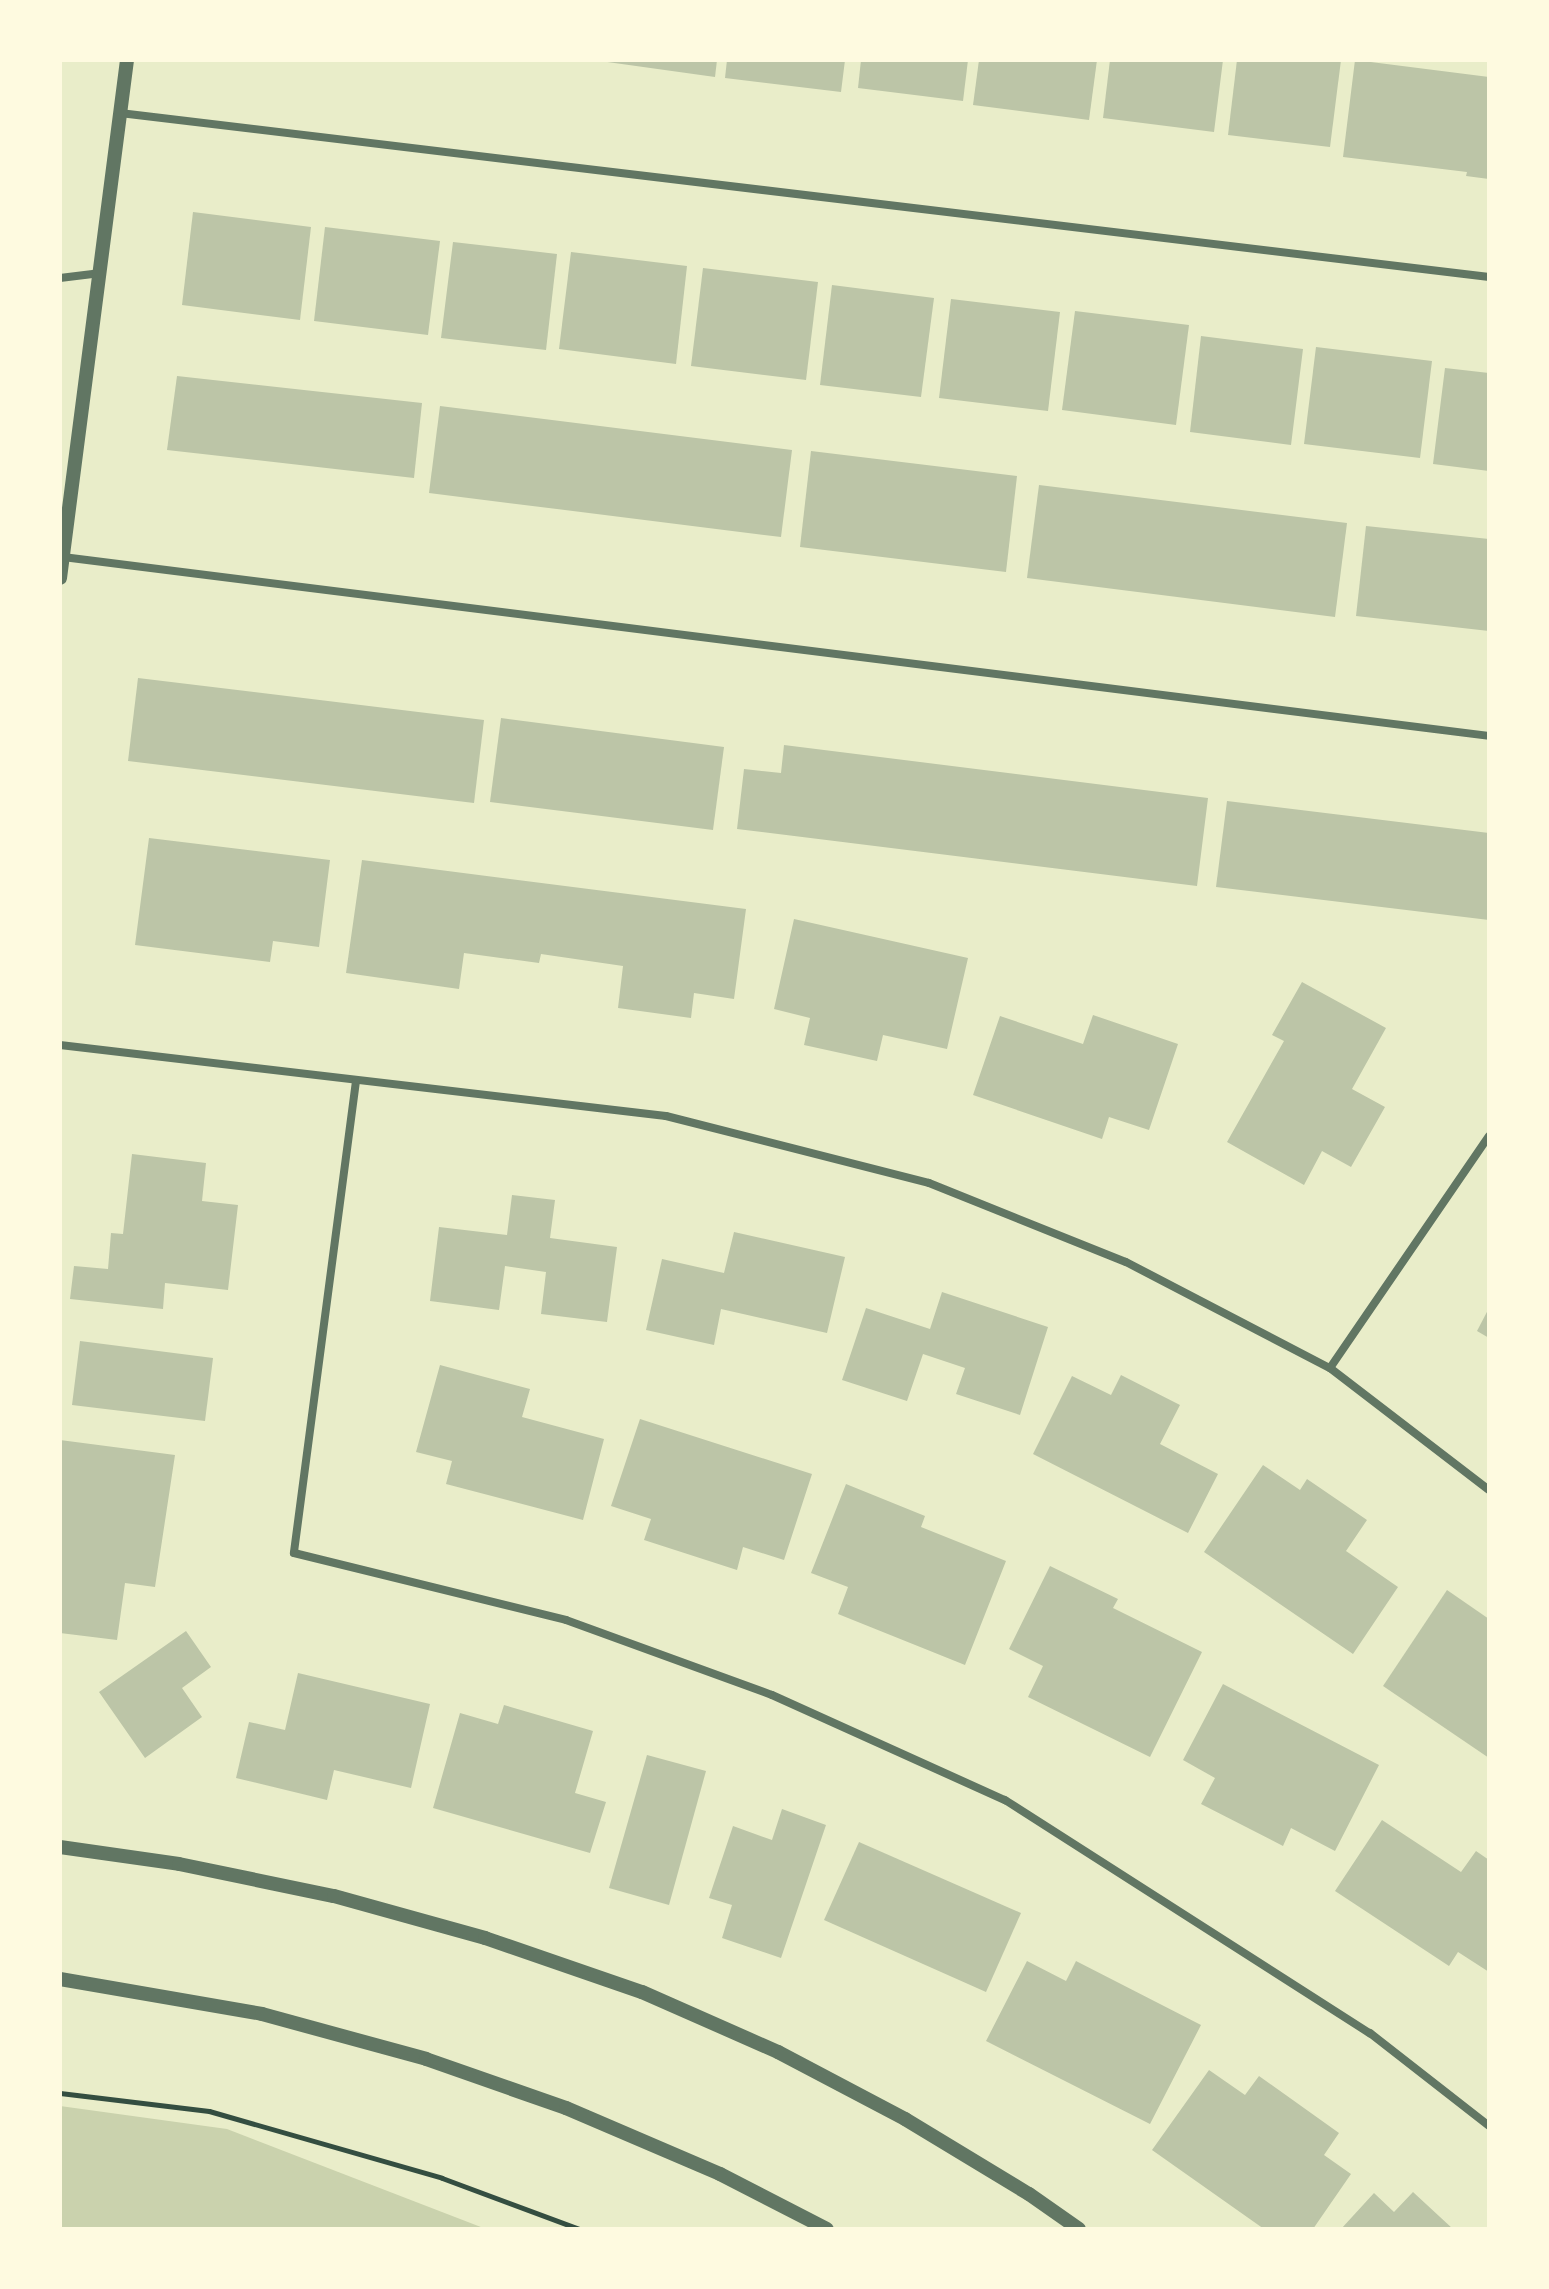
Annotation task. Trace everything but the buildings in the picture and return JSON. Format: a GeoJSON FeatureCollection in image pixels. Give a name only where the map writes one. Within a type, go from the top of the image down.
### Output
{"type":"FeatureCollection","features":[{"type":"Feature","properties":{"kind":"street"},"geometry":{"type":"LineString","coordinates":[[60,578],[127,60]]}},
{"type":"Feature","properties":{"kind":"street"},"geometry":{"type":"LineString","coordinates":[[120,113],[1489,277]]}},
{"type":"Feature","properties":{"kind":"street"},"geometry":{"type":"LineString","coordinates":[[60,278],[99,273]]}},
{"type":"Feature","properties":{"kind":"street"},"geometry":{"type":"LineString","coordinates":[[63,557],[1489,736]]}},
{"type":"Feature","properties":{"kind":"street"},"geometry":{"type":"LineString","coordinates":[[60,1045],[666,1116],[929,1183],[1126,1262],[1330,1368],[1489,1490]]}},
{"type":"Feature","properties":{"kind":"street"},"geometry":{"type":"LineString","coordinates":[[356,1081],[294,1553],[566,1620],[772,1695],[1005,1800],[1370,2033],[1489,2126]]}},
{"type":"Feature","properties":{"kind":"street"},"geometry":{"type":"LineString","coordinates":[[1330,1368],[1489,1136]]}},
{"type":"Feature","properties":{"kind":"street"},"geometry":{"type":"LineString","coordinates":[[60,1847],[179,1864],[334,1896],[485,1938],[642,1992],[778,2052],[905,2119],[1029,2194],[1079,2229]]}},
{"type":"Feature","properties":{"kind":"street"},"geometry":{"type":"LineString","coordinates":[[60,1979],[262,2014],[426,2059],[566,2108],[720,2174],[827,2229]]}},
{"type":"Feature","properties":{"kind":"path"},"geometry":{"type":"LineString","coordinates":[[60,2093],[209,2111],[442,2178],[579,2229]]}},
{"type":"Feature","properties":{"kind":"green space"},"geometry":{"type":"Polygon","coordinates":[[[60,2106],[227,2129],[486,2229],[60,2229],[60,2106]]]}}]}
